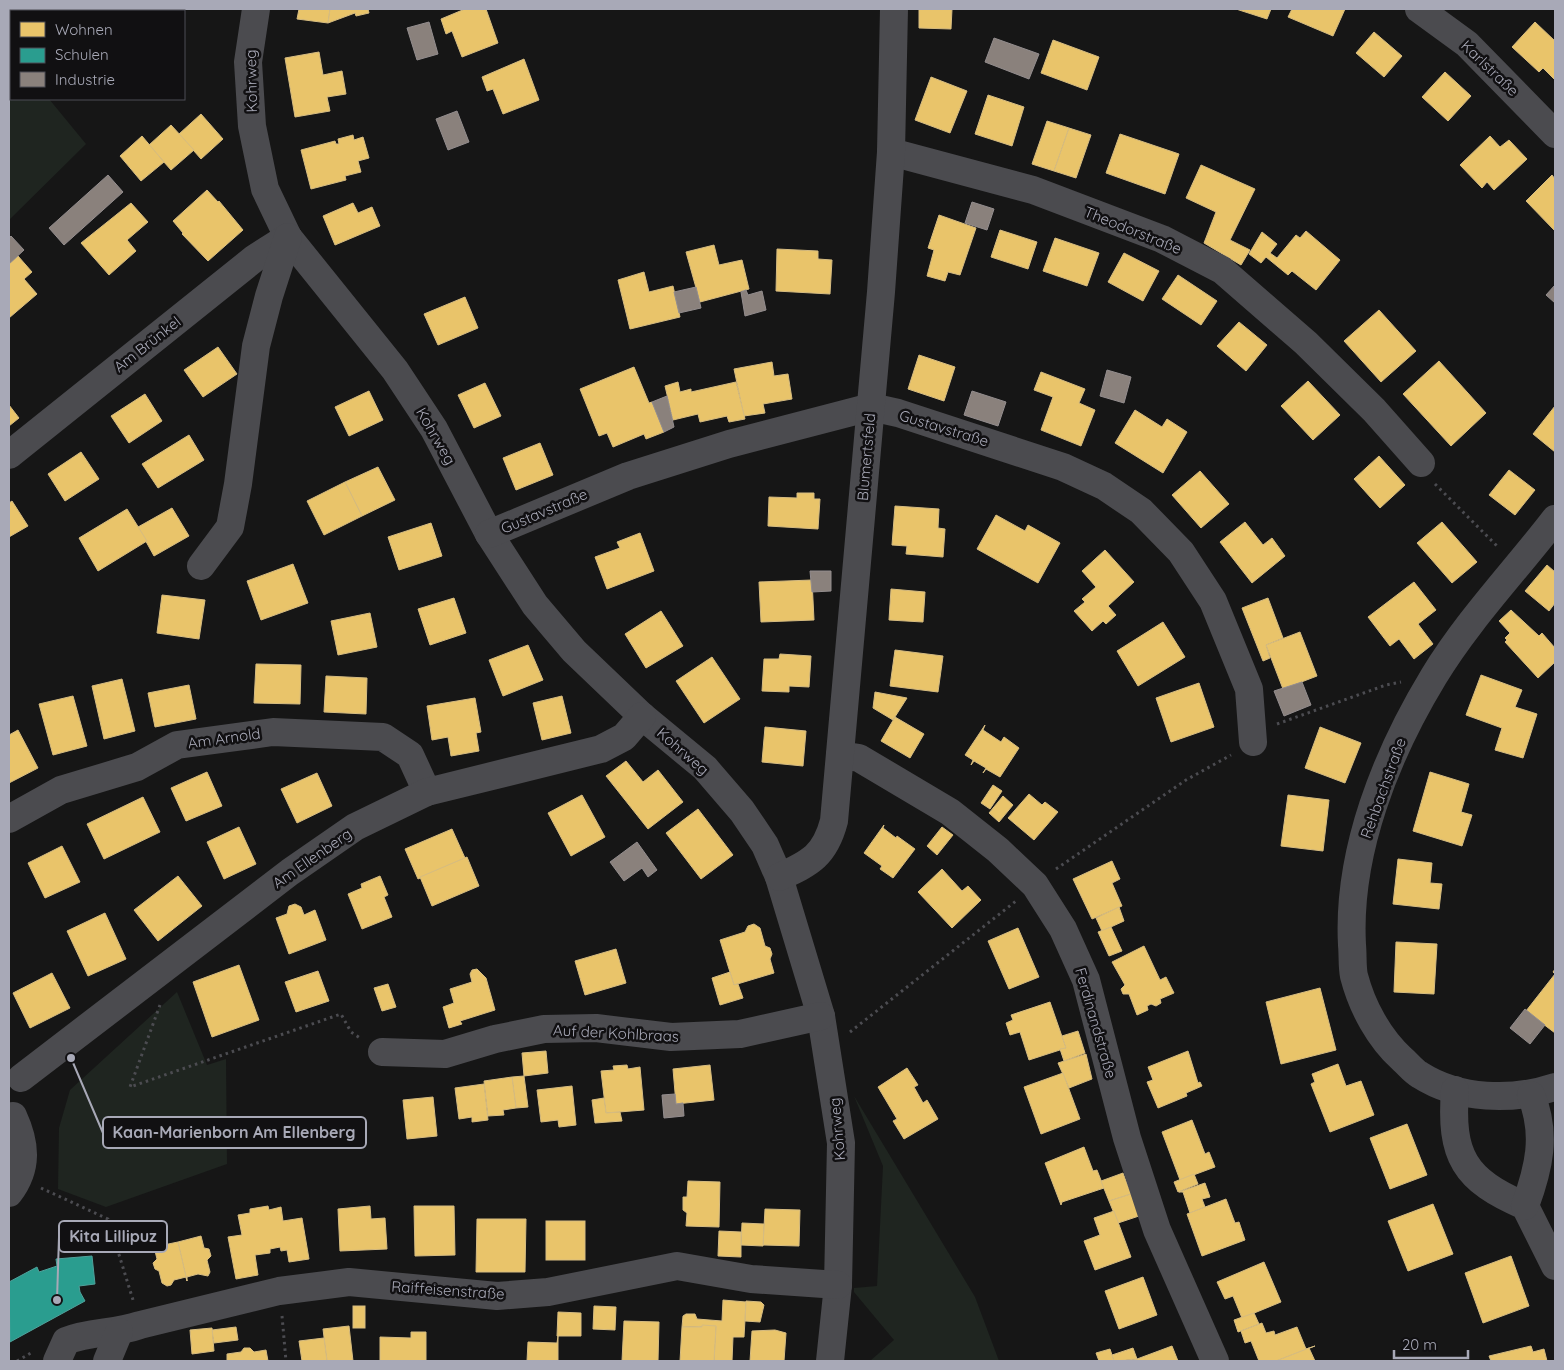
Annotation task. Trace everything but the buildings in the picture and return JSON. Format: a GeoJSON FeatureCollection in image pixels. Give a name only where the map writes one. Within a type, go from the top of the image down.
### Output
{"type":"FeatureCollection","features":[{"type":"Feature","properties":{"kind":"street","name":"Kohrweg"},"geometry":{"type":"LineString","coordinates":[[256,9],[248,62],[252,126],[265,189],[288,237],[395,370],[434,429],[489,534],[534,605],[574,651],[642,716],[705,768],[742,811],[765,845],[779,876],[821,1016],[842,1143],[838,1285],[830,1361]]}},
{"type":"Feature","properties":{"kind":"street","name":"Blumertsfeld"},"geometry":{"type":"LineString","coordinates":[[779,876],[803,866],[819,854],[829,840],[834,821],[871,408],[891,152],[894,9]]}},
{"type":"Feature","properties":{"kind":"street","name":"Karlstraße"},"geometry":{"type":"LineString","coordinates":[[1419,9],[1466,44],[1555,134]]}},
{"type":"Feature","properties":{"kind":"street","name":"Theodorstraße"},"geometry":{"type":"LineString","coordinates":[[891,152],[1033,190],[1162,239],[1222,270],[1306,343],[1374,410],[1421,462]]}},
{"type":"Feature","properties":{"kind":"street","name":"Am Brünkel"},"geometry":{"type":"LineString","coordinates":[[9,455],[255,258],[288,237]]}},
{"type":"Feature","properties":{"kind":"street"},"geometry":{"type":"LineString","coordinates":[[201,566],[230,527],[238,484],[256,346],[269,296],[288,237]]}},
{"type":"Feature","properties":{"kind":"street","name":"Gustavstraße"},"geometry":{"type":"LineString","coordinates":[[489,534],[628,476],[729,444],[871,408],[907,416],[1063,467],[1104,486],[1141,511],[1181,552],[1213,601],[1249,689],[1253,742]]}},
{"type":"Feature","properties":{"kind":"street","name":"Rehbachstraße"},"geometry":{"type":"LineString","coordinates":[[1525,1206],[1539,1160],[1540,1142],[1537,1111],[1543,1091],[1489,1097],[1455,1090],[1420,1075],[1394,1052],[1370,1019],[1354,976],[1351,931],[1355,881],[1376,800],[1402,735],[1434,676],[1462,635],[1555,519]]}},
{"type":"Feature","properties":{"kind":"street","name":"Am Ellenberg"},"geometry":{"type":"LineString","coordinates":[[11,1117],[21,1110],[26,1097],[26,1086],[15,1074],[152,978],[290,872],[355,827],[427,792],[601,749],[624,737],[642,716]]}},
{"type":"Feature","properties":{"kind":"street","name":"Am Arnold"},"geometry":{"type":"LineString","coordinates":[[9,819],[61,790],[137,767],[177,745],[273,732],[383,737],[410,755],[427,792]]}},
{"type":"Feature","properties":{"kind":"street","name":"Ferdinandstraße"},"geometry":{"type":"LineString","coordinates":[[840,755],[859,758],[950,812],[998,850],[1035,885],[1063,930],[1086,980],[1127,1138],[1157,1230],[1215,1361]]}},
{"type":"Feature","properties":{"kind":"street","name":"Auf der Kohlbraas"},"geometry":{"type":"LineString","coordinates":[[382,1052],[445,1054],[495,1039],[544,1029],[596,1028],[671,1037],[740,1034],[821,1016]]}},
{"type":"Feature","properties":{"kind":"street"},"geometry":{"type":"LineString","coordinates":[[1455,1090],[1453,1117],[1455,1134],[1463,1159],[1472,1176],[1498,1195],[1525,1206],[1555,1266]]}},
{"type":"Feature","properties":{"kind":"street"},"geometry":{"type":"LineString","coordinates":[[9,1194],[19,1179],[24,1144],[11,1117]]}},
{"type":"Feature","properties":{"kind":"street","name":"Raiffeisenstraße"},"geometry":{"type":"LineString","coordinates":[[57,1361],[66,1340],[80,1335],[119,1332],[140,1325],[279,1291],[349,1282],[497,1296],[548,1292],[677,1266],[751,1279],[838,1285]]}},
{"type":"Feature","properties":{"kind":"street"},"geometry":{"type":"LineString","coordinates":[[107,1361],[119,1332]]}},
{"type":"Feature","properties":{"kind":"path"},"geometry":{"type":"LineString","coordinates":[[1421,462],[1429,478],[1518,566]]}},
{"type":"Feature","properties":{"kind":"path"},"geometry":{"type":"LineString","coordinates":[[1282,721],[1386,685]]}},
{"type":"Feature","properties":{"kind":"path"},"geometry":{"type":"LineString","coordinates":[[1049,874],[1186,780],[1221,761]]}},
{"type":"Feature","properties":{"kind":"path"},"geometry":{"type":"LineString","coordinates":[[828,1050],[1020,898]]}},
{"type":"Feature","properties":{"kind":"path"},"geometry":{"type":"LineString","coordinates":[[152,978],[164,993],[130,1087],[341,1014],[351,1032],[382,1052]]}},
{"type":"Feature","properties":{"kind":"path"},"geometry":{"type":"LineString","coordinates":[[36,1186],[108,1219],[134,1303]]}},
{"type":"Feature","properties":{"kind":"path"},"geometry":{"type":"LineString","coordinates":[[279,1291],[286,1361]]}},
{"type":"Feature","properties":{"kind":"shaded area"},"geometry":{"type":"Polygon","coordinates":[[[9,9],[97,9],[98,10],[10,10],[10,100],[50,100],[86,144],[9,220],[9,9]]]}},
{"type":"Feature","properties":{"kind":"shaded area"},"geometry":{"type":"Polygon","coordinates":[[[177,992],[207,1065],[226,1059],[227,1164],[106,1207],[58,1189],[59,1128],[70,1090],[177,992]]]}},
{"type":"Feature","properties":{"kind":"shaded area"},"geometry":{"type":"Polygon","coordinates":[[[854,1096],[975,1297],[999,1361],[870,1361],[894,1340],[854,1292],[854,1288],[877,1286],[883,1166],[854,1096]]]}},
{"type":"Feature","properties":{"kind":"place","name":"Kaan-Marienborn Am Ellenberg"},"geometry":{"type":"Point","coordinates":[71,1058]}},
{"type":"Feature","properties":{"kind":"place","name":"Kita Lillipuz"},"geometry":{"type":"Point","coordinates":[57,1300]}}]}
